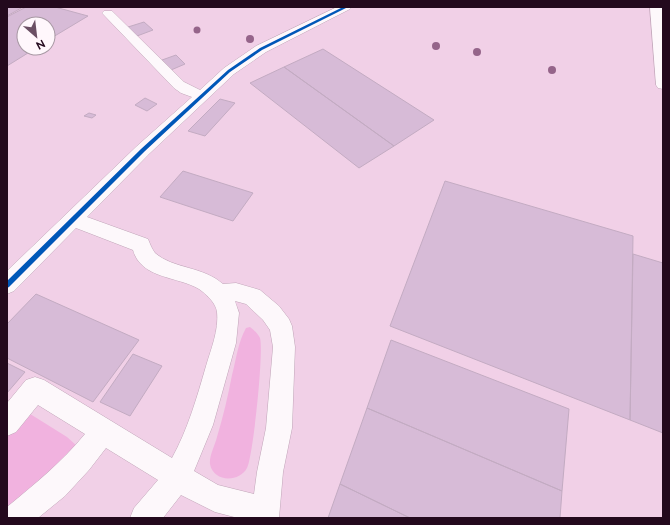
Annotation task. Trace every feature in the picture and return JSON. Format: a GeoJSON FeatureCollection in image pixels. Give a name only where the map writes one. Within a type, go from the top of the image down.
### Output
{"type":"FeatureCollection","features":[{"type":"Feature","properties":{"kind":"street"},"geometry":{"type":"LineString","coordinates":[[7,285],[143,150],[229,72],[255,52],[346,7]]}},
{"type":"Feature","properties":{"kind":"street"},"geometry":{"type":"LineString","coordinates":[[656,7],[663,85]]}},
{"type":"Feature","properties":{"kind":"street"},"geometry":{"type":"LineString","coordinates":[[108,13],[179,85],[186,90],[202,96]]}},
{"type":"Feature","properties":{"kind":"street"},"geometry":{"type":"LineString","coordinates":[[73,219],[141,244],[141,251],[150,260],[170,271],[205,282],[218,294],[228,312],[224,344],[202,422],[177,476],[160,500],[144,518]]}},
{"type":"Feature","properties":{"kind":"street"},"geometry":{"type":"LineString","coordinates":[[7,423],[35,390],[197,489],[215,498],[265,515],[270,472],[279,428],[284,347],[281,326],[271,313],[253,297],[236,292],[218,294]]}},
{"type":"Feature","properties":{"kind":"street"},"geometry":{"type":"LineString","coordinates":[[16,518],[56,486],[80,461],[103,431]]}},
{"type":"Feature","properties":{"kind":"shaded area"},"geometry":{"type":"Polygon","coordinates":[[[250,327],[260,338],[261,347],[259,382],[252,445],[247,468],[243,473],[233,478],[221,477],[212,470],[210,458],[223,414],[239,345],[246,328],[250,327]]]}},
{"type":"Feature","properties":{"kind":"shaded area"},"geometry":{"type":"Polygon","coordinates":[[[27,412],[67,437],[77,446],[7,514],[7,437],[27,412]]]}},
{"type":"Feature","properties":{"kind":"building"},"geometry":{"type":"Polygon","coordinates":[[[7,7],[23,7],[7,16],[7,7]]]}},
{"type":"Feature","properties":{"kind":"building"},"geometry":{"type":"Polygon","coordinates":[[[26,7],[55,7],[88,16],[56,35],[56,16],[16,16],[16,56],[23,56],[7,66],[7,17],[26,7]]]}},
{"type":"Feature","properties":{"kind":"building"},"geometry":{"type":"Polygon","coordinates":[[[144,22],[153,30],[137,36],[128,27],[144,22]]]}},
{"type":"Feature","properties":{"kind":"building"},"geometry":{"type":"Polygon","coordinates":[[[323,49],[434,120],[394,146],[284,67],[323,49]]]}},
{"type":"Feature","properties":{"kind":"building"},"geometry":{"type":"Polygon","coordinates":[[[176,55],[185,64],[171,70],[162,60],[176,55]]]}},
{"type":"Feature","properties":{"kind":"building"},"geometry":{"type":"Polygon","coordinates":[[[284,67],[394,146],[359,168],[250,83],[284,67]]]}},
{"type":"Feature","properties":{"kind":"building"},"geometry":{"type":"Polygon","coordinates":[[[145,98],[157,104],[147,111],[135,105],[145,98]]]}},
{"type":"Feature","properties":{"kind":"building"},"geometry":{"type":"Polygon","coordinates":[[[220,99],[235,103],[205,136],[188,131],[220,99]]]}},
{"type":"Feature","properties":{"kind":"building"},"geometry":{"type":"Polygon","coordinates":[[[89,113],[96,115],[92,118],[84,116],[89,113]]]}},
{"type":"Feature","properties":{"kind":"building"},"geometry":{"type":"Polygon","coordinates":[[[183,171],[253,193],[233,221],[160,197],[183,171]]]}},
{"type":"Feature","properties":{"kind":"building"},"geometry":{"type":"Polygon","coordinates":[[[445,181],[633,236],[630,420],[390,326],[445,181]]]}},
{"type":"Feature","properties":{"kind":"building"},"geometry":{"type":"Polygon","coordinates":[[[633,254],[663,263],[663,433],[630,420],[633,254]]]}},
{"type":"Feature","properties":{"kind":"building"},"geometry":{"type":"Polygon","coordinates":[[[36,294],[139,340],[93,402],[7,358],[7,324],[36,294]]]}},
{"type":"Feature","properties":{"kind":"building"},"geometry":{"type":"Polygon","coordinates":[[[391,340],[569,409],[562,491],[367,408],[391,340]]]}},
{"type":"Feature","properties":{"kind":"building"},"geometry":{"type":"Polygon","coordinates":[[[133,354],[162,366],[130,416],[100,402],[133,354]]]}},
{"type":"Feature","properties":{"kind":"building"},"geometry":{"type":"Polygon","coordinates":[[[7,363],[25,372],[7,393],[7,363]]]}},
{"type":"Feature","properties":{"kind":"building"},"geometry":{"type":"Polygon","coordinates":[[[367,408],[562,491],[560,518],[410,518],[340,484],[367,408]]]}},
{"type":"Feature","properties":{"kind":"building"},"geometry":{"type":"Polygon","coordinates":[[[340,484],[410,518],[328,518],[340,484]]]}},
{"type":"Feature","properties":{"kind":"cycle path"},"geometry":{"type":"LineString","coordinates":[[7,285],[143,150],[229,71],[261,49],[346,7]]}}]}
